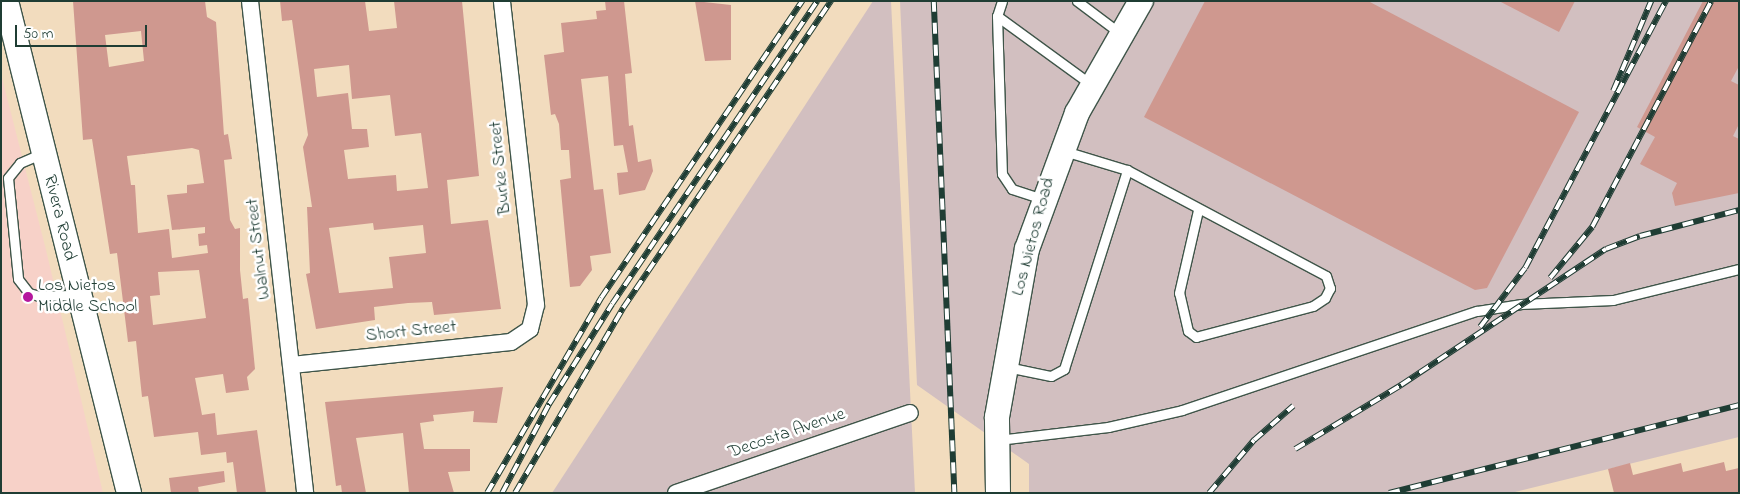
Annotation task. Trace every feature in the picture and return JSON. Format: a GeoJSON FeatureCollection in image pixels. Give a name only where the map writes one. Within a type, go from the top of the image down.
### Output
{"type":"FeatureCollection","features":[{"type":"Feature","properties":{"kind":"street","name":"Rivera Road"},"geometry":{"type":"LineString","coordinates":[[6,1],[77,295],[128,493]]}},
{"type":"Feature","properties":{"kind":"street","name":"Walnut Street"},"geometry":{"type":"LineString","coordinates":[[250,1],[305,493]]}},
{"type":"Feature","properties":{"kind":"street","name":"Burke Street"},"geometry":{"type":"LineString","coordinates":[[502,1],[536,305],[530,329]]}},
{"type":"Feature","properties":{"kind":"street","name":"Los Nietos Road"},"geometry":{"type":"LineString","coordinates":[[998,493],[998,440],[1005,367],[1027,249],[1061,150],[1092,85],[1141,1]]}},
{"type":"Feature","properties":{"kind":"street","name":"Short Street"},"geometry":{"type":"LineString","coordinates":[[292,365],[511,342],[530,329]]}},
{"type":"Feature","properties":{"kind":"street","name":"Decosta Avenue"},"geometry":{"type":"LineString","coordinates":[[676,493],[910,413]]}},
{"type":"Feature","properties":{"kind":"lane"},"geometry":{"type":"LineString","coordinates":[[1002,1],[997,16],[1002,174],[1012,189],[1043,199]]}},
{"type":"Feature","properties":{"kind":"lane"},"geometry":{"type":"LineString","coordinates":[[1077,1],[1121,34]]}},
{"type":"Feature","properties":{"kind":"lane"},"geometry":{"type":"LineString","coordinates":[[997,16],[1092,85]]}},
{"type":"Feature","properties":{"kind":"lane"},"geometry":{"type":"LineString","coordinates":[[1061,150],[1127,170],[1198,210],[1326,276],[1330,288],[1325,298],[1313,306],[1196,337],[1188,331],[1179,293],[1198,210]]}},
{"type":"Feature","properties":{"kind":"lane"},"geometry":{"type":"LineString","coordinates":[[43,153],[20,163],[8,178],[18,279],[29,293],[39,296],[77,295]]}},
{"type":"Feature","properties":{"kind":"lane"},"geometry":{"type":"LineString","coordinates":[[1005,367],[1051,376],[1064,370],[1127,170]]}},
{"type":"Feature","properties":{"kind":"lane"},"geometry":{"type":"LineString","coordinates":[[998,440],[1108,427],[1182,410],[1477,311],[1522,304],[1613,300],[1739,269]]}},
{"type":"Feature","properties":{"kind":"shaded area"},"geometry":{"type":"Polygon","coordinates":[[[873,1],[891,1],[915,493],[552,493],[873,1]]]}},
{"type":"Feature","properties":{"kind":"shaded area"},"geometry":{"type":"Polygon","coordinates":[[[900,1],[1739,1],[1739,437],[1511,493],[1029,493],[1029,464],[917,385],[900,1]]]}},
{"type":"Feature","properties":{"kind":"shaded area","name":"Los Nietos Middle School"},"geometry":{"type":"Polygon","coordinates":[[[1,74],[46,250],[103,493],[1,493],[1,74]]]}},
{"type":"Feature","properties":{"kind":"building"},"geometry":{"type":"Polygon","coordinates":[[[73,1],[205,1],[207,17],[216,22],[224,135],[228,134],[232,159],[224,160],[230,220],[235,229],[240,228],[240,270],[243,299],[248,298],[255,369],[247,377],[249,390],[226,393],[223,374],[195,378],[202,415],[215,413],[217,435],[257,430],[266,493],[237,493],[233,462],[227,463],[226,452],[201,455],[198,432],[154,437],[148,396],[142,397],[136,341],[128,342],[117,253],[110,254],[92,139],[83,140],[73,1]],[[141,31],[105,35],[109,67],[144,61],[141,31]],[[192,148],[127,156],[131,185],[135,185],[138,233],[169,229],[172,258],[208,253],[207,245],[199,246],[198,234],[205,233],[205,227],[172,230],[167,195],[187,193],[187,185],[204,183],[199,150],[192,148]],[[199,270],[158,272],[160,295],[150,296],[153,325],[206,318],[199,270]]]}},
{"type":"Feature","properties":{"kind":"building"},"geometry":{"type":"Polygon","coordinates":[[[280,1],[365,1],[369,31],[397,28],[394,1],[462,1],[479,176],[447,180],[451,224],[488,220],[501,309],[434,315],[432,302],[408,303],[374,307],[375,320],[316,329],[306,274],[310,273],[307,207],[312,207],[303,147],[308,135],[292,20],[282,21],[280,1]],[[349,65],[314,69],[317,97],[348,93],[352,129],[367,129],[369,147],[344,150],[348,179],[396,175],[397,191],[428,188],[421,133],[395,136],[390,95],[352,99],[349,65]],[[373,223],[329,228],[339,293],[393,288],[389,257],[426,253],[423,225],[374,230],[373,223]]]}},
{"type":"Feature","properties":{"kind":"building"},"geometry":{"type":"Polygon","coordinates":[[[605,1],[624,1],[632,73],[625,74],[629,126],[633,125],[638,162],[651,159],[653,171],[645,190],[619,195],[617,173],[628,172],[623,145],[614,146],[608,76],[581,79],[594,190],[603,189],[611,253],[590,256],[592,270],[580,286],[570,287],[560,180],[571,178],[569,150],[561,150],[559,124],[555,114],[551,115],[544,55],[564,52],[561,23],[597,19],[596,11],[606,10],[605,1]]]}},
{"type":"Feature","properties":{"kind":"building"},"geometry":{"type":"Polygon","coordinates":[[[695,1],[731,5],[731,60],[705,61],[695,1]]]}},
{"type":"Feature","properties":{"kind":"building"},"geometry":{"type":"Polygon","coordinates":[[[1205,1],[1368,1],[1579,112],[1487,288],[1475,290],[1144,117],[1205,1]]]}},
{"type":"Feature","properties":{"kind":"building"},"geometry":{"type":"Polygon","coordinates":[[[1499,1],[1575,1],[1559,32],[1499,1]]]}},
{"type":"Feature","properties":{"kind":"building"},"geometry":{"type":"Polygon","coordinates":[[[1703,1],[1739,1],[1739,66],[1731,81],[1739,85],[1739,124],[1733,136],[1739,139],[1739,193],[1675,206],[1672,193],[1677,183],[1640,164],[1655,137],[1637,127],[1703,1]]]}},
{"type":"Feature","properties":{"kind":"building"},"geometry":{"type":"Polygon","coordinates":[[[503,387],[497,423],[473,422],[474,411],[433,415],[434,421],[420,423],[424,449],[470,449],[470,471],[448,472],[454,493],[409,493],[403,433],[356,438],[366,493],[342,493],[341,485],[336,486],[325,402],[503,387]]]}},
{"type":"Feature","properties":{"kind":"building"},"geometry":{"type":"Polygon","coordinates":[[[1724,462],[1726,471],[1739,468],[1739,493],[1614,493],[1608,469],[1630,463],[1633,475],[1681,463],[1683,472],[1724,462]]]}},
{"type":"Feature","properties":{"kind":"building"},"geometry":{"type":"Polygon","coordinates":[[[224,471],[225,482],[198,487],[199,493],[171,493],[169,478],[224,471]]]}},
{"type":"Feature","properties":{"kind":"railway"},"geometry":{"type":"LineString","coordinates":[[487,493],[601,298],[802,1]]}},
{"type":"Feature","properties":{"kind":"railway"},"geometry":{"type":"LineString","coordinates":[[502,493],[549,404],[612,304],[817,1]]}},
{"type":"Feature","properties":{"kind":"railway"},"geometry":{"type":"LineString","coordinates":[[515,493],[623,308],[831,1]]}},
{"type":"Feature","properties":{"kind":"railway"},"geometry":{"type":"LineString","coordinates":[[934,1],[955,493]]}},
{"type":"Feature","properties":{"kind":"railway"},"geometry":{"type":"LineString","coordinates":[[1613,91],[1651,1]]}},
{"type":"Feature","properties":{"kind":"railway"},"geometry":{"type":"LineString","coordinates":[[1480,327],[1525,268],[1666,1]]}},
{"type":"Feature","properties":{"kind":"railway"},"geometry":{"type":"LineString","coordinates":[[1550,278],[1592,227],[1711,1]]}},
{"type":"Feature","properties":{"kind":"railway"},"geometry":{"type":"LineString","coordinates":[[1295,449],[1401,385],[1606,249],[1640,236],[1739,210]]}},
{"type":"Feature","properties":{"kind":"railway"},"geometry":{"type":"LineString","coordinates":[[1389,493],[1739,405]]}},
{"type":"Feature","properties":{"kind":"railway"},"geometry":{"type":"LineString","coordinates":[[1209,493],[1254,440],[1293,406]]}},
{"type":"Feature","properties":{"kind":"place","name":"Los Nietos Middle School"},"geometry":{"type":"Point","coordinates":[28,297]}}]}
